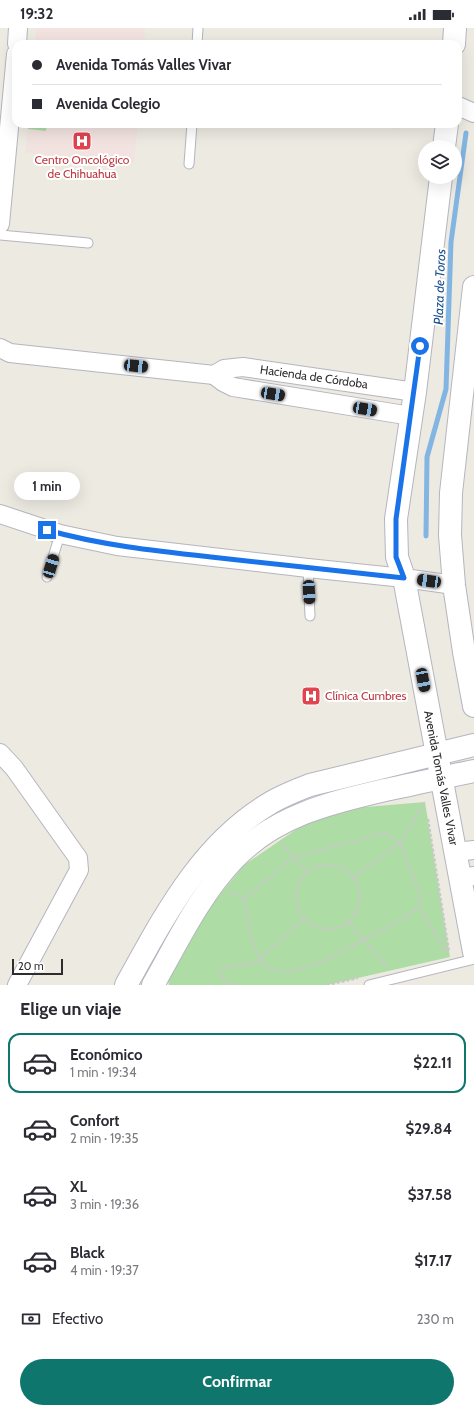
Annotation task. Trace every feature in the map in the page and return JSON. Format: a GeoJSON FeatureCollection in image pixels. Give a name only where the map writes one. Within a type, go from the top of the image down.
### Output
{"type":"FeatureCollection","features":[{"type":"Feature","properties":{"kind":"main road"},"geometry":{"type":"LineString","coordinates":[[454,40],[455,28]]}},
{"type":"Feature","properties":{"kind":"main road"},"geometry":{"type":"LineString","coordinates":[[445,140],[446,128]]}},
{"type":"Feature","properties":{"kind":"main road","name":"Avenida Tomás Valles Vivar"},"geometry":{"type":"LineString","coordinates":[[440,184],[415,392],[396,519],[396,557],[404,578],[441,777],[465,851],[474,952]]}},
{"type":"Feature","properties":{"kind":"main road"},"geometry":{"type":"LineString","coordinates":[[474,287],[450,511],[451,556],[454,585],[469,655],[474,706]]}},
{"type":"Feature","properties":{"kind":"main road"},"geometry":{"type":"LineString","coordinates":[[128,984],[163,920],[189,879],[207,856],[222,841],[254,814],[277,799],[310,785],[474,745]]}},
{"type":"Feature","properties":{"kind":"main road"},"geometry":{"type":"LineString","coordinates":[[153,985],[190,921],[218,878],[234,860],[254,842],[273,828],[321,806],[441,777],[474,771]]}},
{"type":"Feature","properties":{"kind":"street"},"geometry":{"type":"LineString","coordinates":[[17,40],[18,28]]}},
{"type":"Feature","properties":{"kind":"street"},"geometry":{"type":"LineString","coordinates":[[0,224],[12,96]]}},
{"type":"Feature","properties":{"kind":"street"},"geometry":{"type":"LineString","coordinates":[[462,108],[474,113]]}},
{"type":"Feature","properties":{"kind":"street","name":"Hacienda de Córdoba"},"geometry":{"type":"LineString","coordinates":[[0,348],[10,353],[214,375],[223,382],[234,387],[411,416]]}},
{"type":"Feature","properties":{"kind":"street","name":"Hacienda de Córdoba"},"geometry":{"type":"LineString","coordinates":[[214,375],[224,369],[242,367],[415,392]]}},
{"type":"Feature","properties":{"kind":"street"},"geometry":{"type":"LineString","coordinates":[[0,514],[60,534],[123,546],[454,585]]}},
{"type":"Feature","properties":{"kind":"street"},"geometry":{"type":"LineString","coordinates":[[0,753],[14,768],[78,858],[79,870],[18,985]]}},
{"type":"Feature","properties":{"kind":"lane"},"geometry":{"type":"LineString","coordinates":[[197,40],[198,28]]}},
{"type":"Feature","properties":{"kind":"lane"},"geometry":{"type":"LineString","coordinates":[[189,164],[192,128]]}},
{"type":"Feature","properties":{"kind":"lane"},"geometry":{"type":"LineString","coordinates":[[0,235],[88,243]]}},
{"type":"Feature","properties":{"kind":"lane"},"geometry":{"type":"LineString","coordinates":[[47,577],[60,534]]}},
{"type":"Feature","properties":{"kind":"lane"},"geometry":{"type":"LineString","coordinates":[[308,568],[310,616]]}},
{"type":"Feature","properties":{"kind":"lane"},"geometry":{"type":"LineString","coordinates":[[369,985],[391,978],[404,981],[474,960]]}},
{"type":"Feature","properties":{"kind":"path"},"geometry":{"type":"LineString","coordinates":[[417,803],[425,802]]}},
{"type":"Feature","properties":{"kind":"path"},"geometry":{"type":"LineString","coordinates":[[425,802],[426,810]]}},
{"type":"Feature","properties":{"kind":"path"},"geometry":{"type":"LineString","coordinates":[[354,877],[400,843],[425,802]]}},
{"type":"Feature","properties":{"kind":"path"},"geometry":{"type":"LineString","coordinates":[[244,899],[294,857],[385,833],[400,843],[420,894],[419,907],[450,957],[428,818]]}},
{"type":"Feature","properties":{"kind":"path"},"geometry":{"type":"LineString","coordinates":[[279,841],[307,872]]}},
{"type":"Feature","properties":{"kind":"path"},"geometry":{"type":"LineString","coordinates":[[326,865],[336,866],[346,870],[354,877],[359,887],[360,898],[358,909],[353,918],[344,925],[334,929],[323,929],[313,926],[304,919],[298,910],[296,890],[300,880],[307,872],[316,867],[326,865]]}},
{"type":"Feature","properties":{"kind":"path"},"geometry":{"type":"LineString","coordinates":[[229,893],[236,894],[244,899],[251,940],[260,959],[269,968],[288,972],[324,961],[406,917],[419,907]]}},
{"type":"Feature","properties":{"kind":"path"},"geometry":{"type":"LineString","coordinates":[[235,985],[224,980],[218,971],[225,967],[256,964],[304,919]]}},
{"type":"Feature","properties":{"kind":"path"},"geometry":{"type":"LineString","coordinates":[[348,922],[364,940],[391,978]]}},
{"type":"Feature","properties":{"kind":"path"},"geometry":{"type":"LineString","coordinates":[[327,985],[362,977]]}},
{"type":"Feature","properties":{"kind":"shaded area"},"geometry":{"type":"Polygon","coordinates":[[[36,28],[145,28],[144,40],[35,40],[36,28]]]}},
{"type":"Feature","properties":{"kind":"shaded area","name":"Centro Oncológico de Chihuahua"},"geometry":{"type":"Polygon","coordinates":[[[28,128],[138,128],[134,163],[25,153],[28,128]]]}},
{"type":"Feature","properties":{"kind":"green space"},"geometry":{"type":"Polygon","coordinates":[[[28,128],[46,128],[46,131],[28,128]]]}},
{"type":"Feature","properties":{"kind":"green space"},"geometry":{"type":"Polygon","coordinates":[[[425,802],[450,957],[327,985],[169,985],[166,973],[201,918],[244,865],[307,822],[354,808],[425,802]]]}},
{"type":"Feature","properties":{"kind":"waterway","name":"Plaza de Toros"},"geometry":{"type":"LineString","coordinates":[[426,536],[427,457],[446,389],[451,242],[466,133]]}},
{"type":"Feature","properties":{"kind":"place","name":"Centro Oncológico de Chihuahua"},"geometry":{"type":"Point","coordinates":[82,141]}},
{"type":"Feature","properties":{"kind":"place","name":"Clínica Cumbres"},"geometry":{"type":"Point","coordinates":[311,696]}},
{"type":"Feature","properties":{"kind":"route"},"geometry":{"type":"LineString","coordinates":[[47,530],[117,546],[404,578],[396,557],[396,519],[415,392],[420,346]]}}]}
